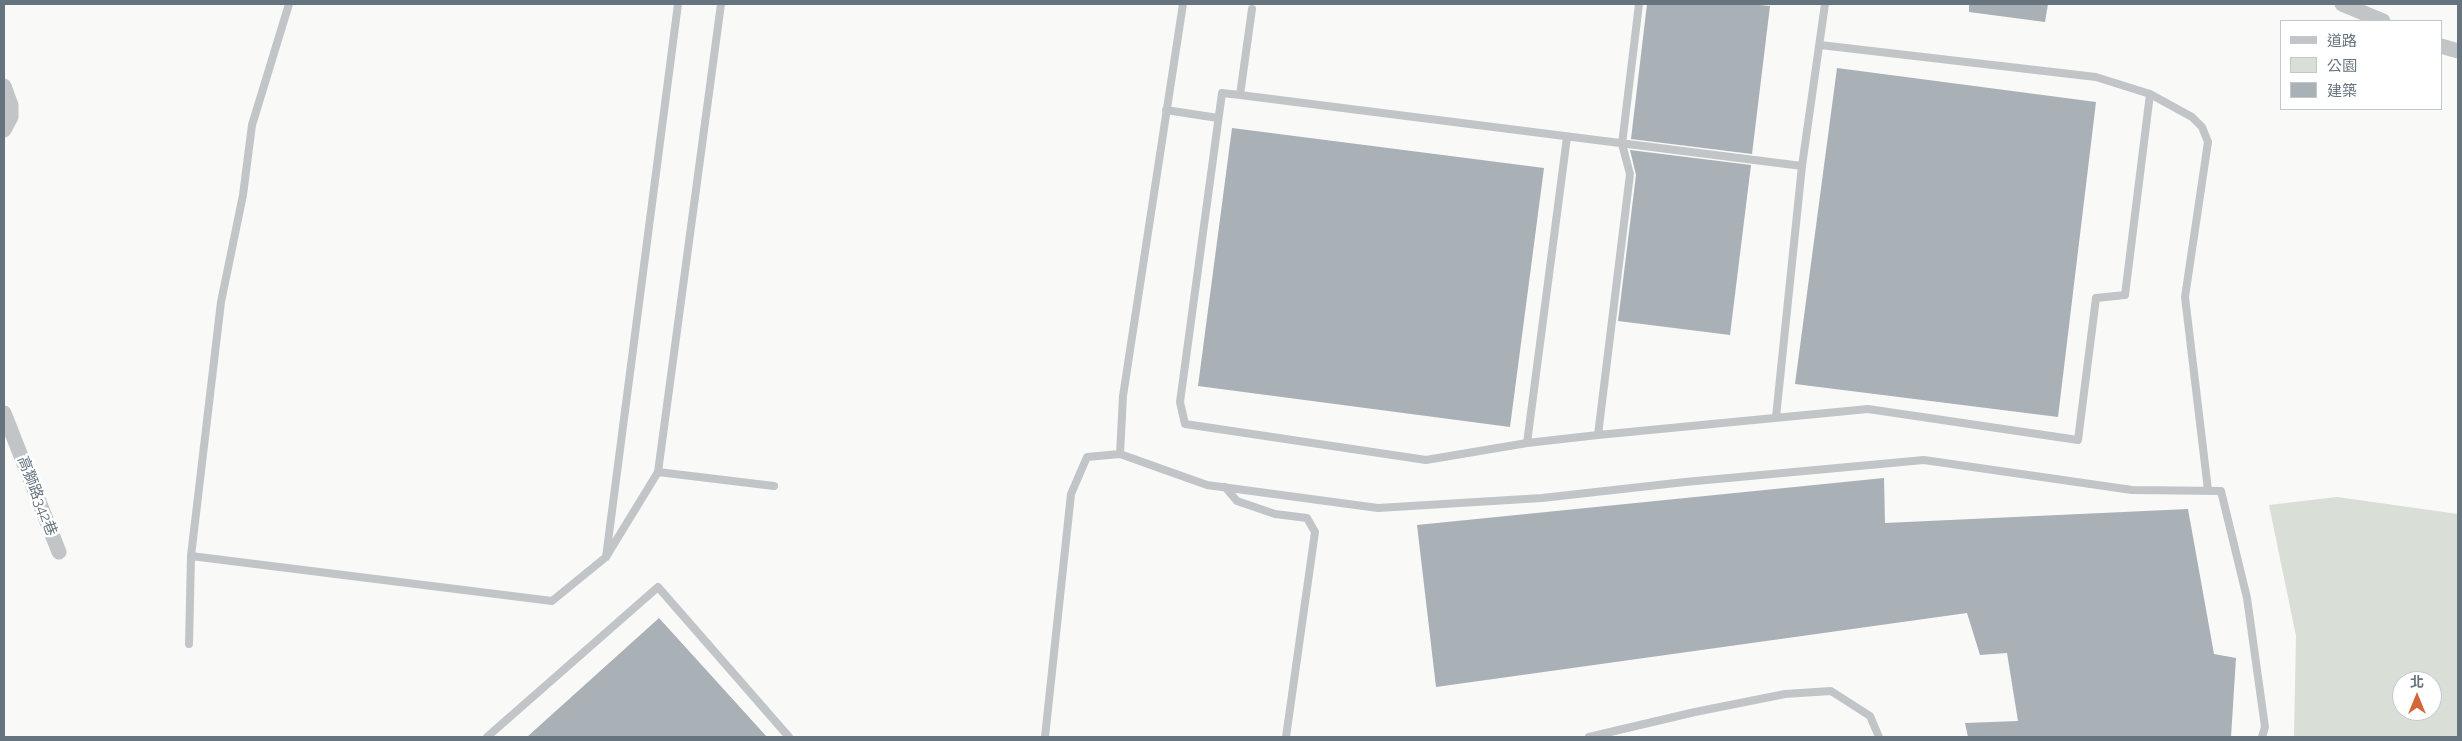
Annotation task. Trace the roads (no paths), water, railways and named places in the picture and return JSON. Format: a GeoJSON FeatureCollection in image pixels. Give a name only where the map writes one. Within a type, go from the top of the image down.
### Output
{"type":"FeatureCollection","features":[{"type":"Feature","properties":{"kind":"street"},"geometry":{"type":"LineString","coordinates":[[2342,4],[2381,20]]}},
{"type":"Feature","properties":{"kind":"street"},"geometry":{"type":"LineString","coordinates":[[2442,46],[2458,51]]}},
{"type":"Feature","properties":{"kind":"street"},"geometry":{"type":"LineString","coordinates":[[4,86],[11,105],[11,117],[4,130]]}},
{"type":"Feature","properties":{"kind":"street","name":"高獅路342巷"},"geometry":{"type":"LineString","coordinates":[[4,413],[59,552]]}},
{"type":"Feature","properties":{"kind":"lane"},"geometry":{"type":"LineString","coordinates":[[189,644],[191,556],[221,302],[243,194],[252,125],[289,4]]}},
{"type":"Feature","properties":{"kind":"lane"},"geometry":{"type":"LineString","coordinates":[[606,557],[678,4]]}},
{"type":"Feature","properties":{"kind":"lane"},"geometry":{"type":"LineString","coordinates":[[191,556],[552,601],[606,557],[658,472],[721,4]]}},
{"type":"Feature","properties":{"kind":"lane"},"geometry":{"type":"LineString","coordinates":[[1120,454],[1123,396],[1182,4]]}},
{"type":"Feature","properties":{"kind":"lane"},"geometry":{"type":"LineString","coordinates":[[1598,435],[1630,174],[1622,144],[1640,4]]}},
{"type":"Feature","properties":{"kind":"lane"},"geometry":{"type":"LineString","coordinates":[[1776,418],[1802,166],[1825,4]]}},
{"type":"Feature","properties":{"kind":"lane"},"geometry":{"type":"LineString","coordinates":[[1240,96],[1252,8]]}},
{"type":"Feature","properties":{"kind":"lane"},"geometry":{"type":"LineString","coordinates":[[1820,45],[2096,77],[2150,94],[2192,117],[2202,127],[2208,142],[2185,297],[2208,490]]}},
{"type":"Feature","properties":{"kind":"lane"},"geometry":{"type":"LineString","coordinates":[[1802,166],[1240,96],[1222,92],[1180,402],[1185,424],[1426,460],[1527,443],[1868,409],[2078,440],[2096,298],[2125,295],[2150,94]]}},
{"type":"Feature","properties":{"kind":"lane"},"geometry":{"type":"LineString","coordinates":[[1166,110],[1218,118]]}},
{"type":"Feature","properties":{"kind":"lane"},"geometry":{"type":"LineString","coordinates":[[1527,443],[1567,137]]}},
{"type":"Feature","properties":{"kind":"lane"},"geometry":{"type":"LineString","coordinates":[[1044,737],[1071,494],[1087,457],[1120,454],[1207,485],[1378,508],[1542,498],[1685,482],[1924,460],[2132,490],[2221,491],[2247,598],[2265,727],[2262,737]]}},
{"type":"Feature","properties":{"kind":"lane"},"geometry":{"type":"LineString","coordinates":[[658,472],[774,486]]}},
{"type":"Feature","properties":{"kind":"lane"},"geometry":{"type":"LineString","coordinates":[[1225,487],[1237,501],[1275,514],[1307,518],[1315,532],[1286,737]]}},
{"type":"Feature","properties":{"kind":"lane"},"geometry":{"type":"LineString","coordinates":[[487,737],[658,587],[789,737]]}},
{"type":"Feature","properties":{"kind":"lane"},"geometry":{"type":"LineString","coordinates":[[1589,737],[1694,712],[1785,694],[1831,691],[1870,716],[1879,737]]}}]}
